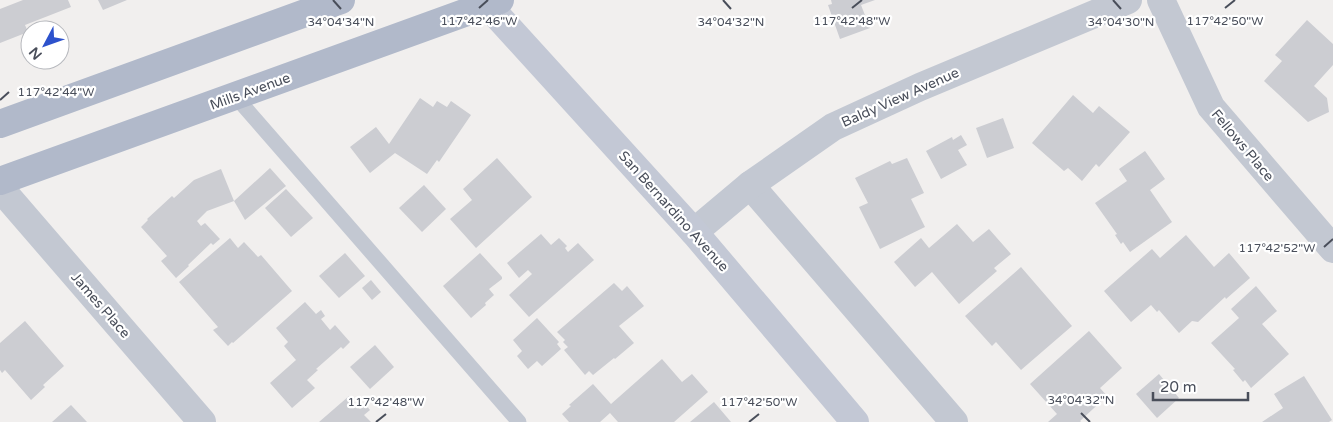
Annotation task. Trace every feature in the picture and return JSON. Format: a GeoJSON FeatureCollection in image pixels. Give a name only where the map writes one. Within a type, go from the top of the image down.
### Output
{"type":"FeatureCollection","features":[{"type":"Feature","properties":{"kind":"main road"},"geometry":{"type":"LineString","coordinates":[[0,124],[341,0]]}},
{"type":"Feature","properties":{"kind":"main road","name":"Mills Avenue"},"geometry":{"type":"LineString","coordinates":[[0,181],[490,2]]}},
{"type":"Feature","properties":{"kind":"main road","name":"San Bernardino Avenue"},"geometry":{"type":"LineString","coordinates":[[490,2],[694,232],[855,422]]}},
{"type":"Feature","properties":{"kind":"street","name":"Baldy View Avenue"},"geometry":{"type":"LineString","coordinates":[[694,232],[750,185],[833,127],[920,87],[1128,0]]}},
{"type":"Feature","properties":{"kind":"street","name":"Fellows Place"},"geometry":{"type":"LineString","coordinates":[[1161,0],[1211,107],[1333,249]]}},
{"type":"Feature","properties":{"kind":"street"},"geometry":{"type":"LineString","coordinates":[[750,185],[954,422]]}},
{"type":"Feature","properties":{"kind":"street","name":"James Place"},"geometry":{"type":"LineString","coordinates":[[0,188],[202,422]]}},
{"type":"Feature","properties":{"kind":"lane"},"geometry":{"type":"LineString","coordinates":[[235,96],[519,422]]}},
{"type":"Feature","properties":{"kind":"building"},"geometry":{"type":"Polygon","coordinates":[[[23,0],[68,0],[71,7],[38,20],[20,20],[20,35],[0,43],[0,9],[23,0]]]}},
{"type":"Feature","properties":{"kind":"building"},"geometry":{"type":"Polygon","coordinates":[[[98,0],[127,0],[103,10],[98,0]]]}},
{"type":"Feature","properties":{"kind":"building"},"geometry":{"type":"Polygon","coordinates":[[[831,0],[875,0],[861,5],[870,28],[840,39],[828,5],[832,4],[831,0]]]}},
{"type":"Feature","properties":{"kind":"building"},"geometry":{"type":"Polygon","coordinates":[[[1307,20],[1333,44],[1333,65],[1314,86],[1327,98],[1329,112],[1308,122],[1264,81],[1282,61],[1275,55],[1307,20]]]}},
{"type":"Feature","properties":{"kind":"building"},"geometry":{"type":"Polygon","coordinates":[[[1073,95],[1093,113],[1099,106],[1130,132],[1099,167],[1096,164],[1082,181],[1068,168],[1064,171],[1032,143],[1073,95]]]}},
{"type":"Feature","properties":{"kind":"building"},"geometry":{"type":"Polygon","coordinates":[[[420,98],[433,107],[437,101],[447,107],[451,101],[471,115],[439,162],[437,160],[427,174],[395,153],[370,173],[350,147],[376,127],[389,144],[420,98]]]}},
{"type":"Feature","properties":{"kind":"building"},"geometry":{"type":"Polygon","coordinates":[[[1003,118],[1014,148],[987,158],[976,128],[1003,118]]]}},
{"type":"Feature","properties":{"kind":"building"},"geometry":{"type":"Polygon","coordinates":[[[961,135],[967,145],[958,150],[967,165],[941,179],[926,151],[952,137],[953,140],[961,135]]]}},
{"type":"Feature","properties":{"kind":"building"},"geometry":{"type":"Polygon","coordinates":[[[1145,151],[1165,179],[1150,190],[1172,222],[1130,252],[1123,242],[1121,244],[1115,235],[1117,234],[1095,203],[1127,181],[1119,169],[1145,151]]]}},
{"type":"Feature","properties":{"kind":"building"},"geometry":{"type":"Polygon","coordinates":[[[497,158],[532,197],[476,248],[450,219],[472,200],[463,189],[497,158]]]}},
{"type":"Feature","properties":{"kind":"building"},"geometry":{"type":"Polygon","coordinates":[[[907,158],[924,193],[911,199],[925,227],[880,249],[859,207],[868,203],[855,178],[890,161],[892,164],[907,158]]]}},
{"type":"Feature","properties":{"kind":"building"},"geometry":{"type":"Polygon","coordinates":[[[270,168],[286,186],[245,220],[234,201],[270,168]]]}},
{"type":"Feature","properties":{"kind":"building"},"geometry":{"type":"Polygon","coordinates":[[[221,169],[234,201],[207,211],[197,221],[201,226],[205,223],[220,239],[213,245],[211,243],[176,278],[161,261],[167,256],[141,227],[172,196],[174,198],[194,180],[221,169]]]}},
{"type":"Feature","properties":{"kind":"building"},"geometry":{"type":"Polygon","coordinates":[[[424,185],[446,209],[422,232],[399,208],[424,185]]]}},
{"type":"Feature","properties":{"kind":"building"},"geometry":{"type":"Polygon","coordinates":[[[286,189],[313,218],[291,237],[265,208],[286,189]]]}},
{"type":"Feature","properties":{"kind":"building"},"geometry":{"type":"Polygon","coordinates":[[[957,224],[973,242],[989,229],[1011,254],[994,268],[997,271],[959,304],[932,272],[915,287],[894,262],[921,238],[929,248],[957,224]]]}},
{"type":"Feature","properties":{"kind":"building"},"geometry":{"type":"Polygon","coordinates":[[[541,234],[551,245],[559,238],[567,246],[565,248],[568,252],[578,243],[594,260],[529,317],[509,295],[532,274],[528,270],[519,278],[507,263],[541,234]]]}},
{"type":"Feature","properties":{"kind":"building"},"geometry":{"type":"Polygon","coordinates":[[[1186,235],[1214,267],[1229,253],[1250,278],[1226,299],[1225,297],[1198,322],[1192,321],[1179,333],[1159,310],[1157,312],[1151,305],[1131,322],[1104,291],[1152,249],[1160,258],[1186,235]]]}},
{"type":"Feature","properties":{"kind":"building"},"geometry":{"type":"Polygon","coordinates":[[[230,238],[238,248],[244,242],[258,257],[261,255],[292,291],[228,346],[213,330],[218,327],[179,282],[230,238]]]}},
{"type":"Feature","properties":{"kind":"building"},"geometry":{"type":"Polygon","coordinates":[[[345,253],[365,276],[339,298],[319,276],[345,253]]]}},
{"type":"Feature","properties":{"kind":"building"},"geometry":{"type":"Polygon","coordinates":[[[480,253],[502,279],[489,289],[494,295],[471,318],[443,286],[480,253]]]}},
{"type":"Feature","properties":{"kind":"building"},"geometry":{"type":"Polygon","coordinates":[[[1021,267],[1072,326],[1021,370],[996,342],[992,346],[965,316],[1021,267]]]}},
{"type":"Feature","properties":{"kind":"building"},"geometry":{"type":"Polygon","coordinates":[[[371,280],[381,292],[372,300],[362,288],[371,280]]]}},
{"type":"Feature","properties":{"kind":"building"},"geometry":{"type":"Polygon","coordinates":[[[614,283],[622,291],[627,286],[644,306],[619,326],[634,343],[593,375],[589,371],[585,375],[564,350],[568,347],[563,342],[565,340],[557,332],[614,283]]]}},
{"type":"Feature","properties":{"kind":"building"},"geometry":{"type":"Polygon","coordinates":[[[1256,286],[1277,311],[1262,324],[1289,354],[1251,388],[1245,380],[1243,382],[1233,370],[1235,369],[1211,343],[1239,318],[1231,309],[1256,286]]]}},
{"type":"Feature","properties":{"kind":"building"},"geometry":{"type":"Polygon","coordinates":[[[305,302],[316,314],[321,310],[325,316],[321,319],[330,330],[335,325],[350,342],[343,349],[341,347],[316,369],[318,370],[307,380],[315,388],[292,408],[270,383],[296,360],[284,346],[288,342],[276,328],[305,302]]]}},
{"type":"Feature","properties":{"kind":"building"},"geometry":{"type":"Polygon","coordinates":[[[537,318],[559,342],[557,344],[561,349],[542,366],[537,361],[528,369],[517,356],[522,351],[513,340],[537,318]]]}},
{"type":"Feature","properties":{"kind":"building"},"geometry":{"type":"Polygon","coordinates":[[[25,321],[64,366],[43,385],[45,387],[31,400],[5,370],[2,373],[0,370],[0,343],[25,321]]]}},
{"type":"Feature","properties":{"kind":"building"},"geometry":{"type":"Polygon","coordinates":[[[1089,331],[1122,368],[1100,388],[1107,396],[1081,422],[1048,422],[1057,414],[1030,384],[1089,331]]]}},
{"type":"Feature","properties":{"kind":"building"},"geometry":{"type":"Polygon","coordinates":[[[375,345],[394,367],[370,389],[350,367],[375,345]]]}},
{"type":"Feature","properties":{"kind":"building"},"geometry":{"type":"Polygon","coordinates":[[[662,359],[682,382],[692,374],[708,392],[674,422],[618,422],[610,413],[600,422],[569,422],[562,414],[571,406],[569,405],[593,384],[611,404],[662,359]]]}},
{"type":"Feature","properties":{"kind":"building"},"geometry":{"type":"Polygon","coordinates":[[[1159,374],[1179,398],[1157,418],[1136,394],[1159,374]]]}},
{"type":"Feature","properties":{"kind":"building"},"geometry":{"type":"Polygon","coordinates":[[[1304,376],[1332,420],[1329,422],[1262,422],[1283,408],[1274,394],[1304,376]]]}},
{"type":"Feature","properties":{"kind":"building"},"geometry":{"type":"Polygon","coordinates":[[[349,396],[360,409],[365,404],[370,410],[364,415],[371,422],[319,422],[349,396]]]}},
{"type":"Feature","properties":{"kind":"building"},"geometry":{"type":"Polygon","coordinates":[[[714,402],[731,422],[690,422],[714,402]]]}},
{"type":"Feature","properties":{"kind":"building"},"geometry":{"type":"Polygon","coordinates":[[[71,405],[87,422],[52,422],[71,405]]]}}]}
